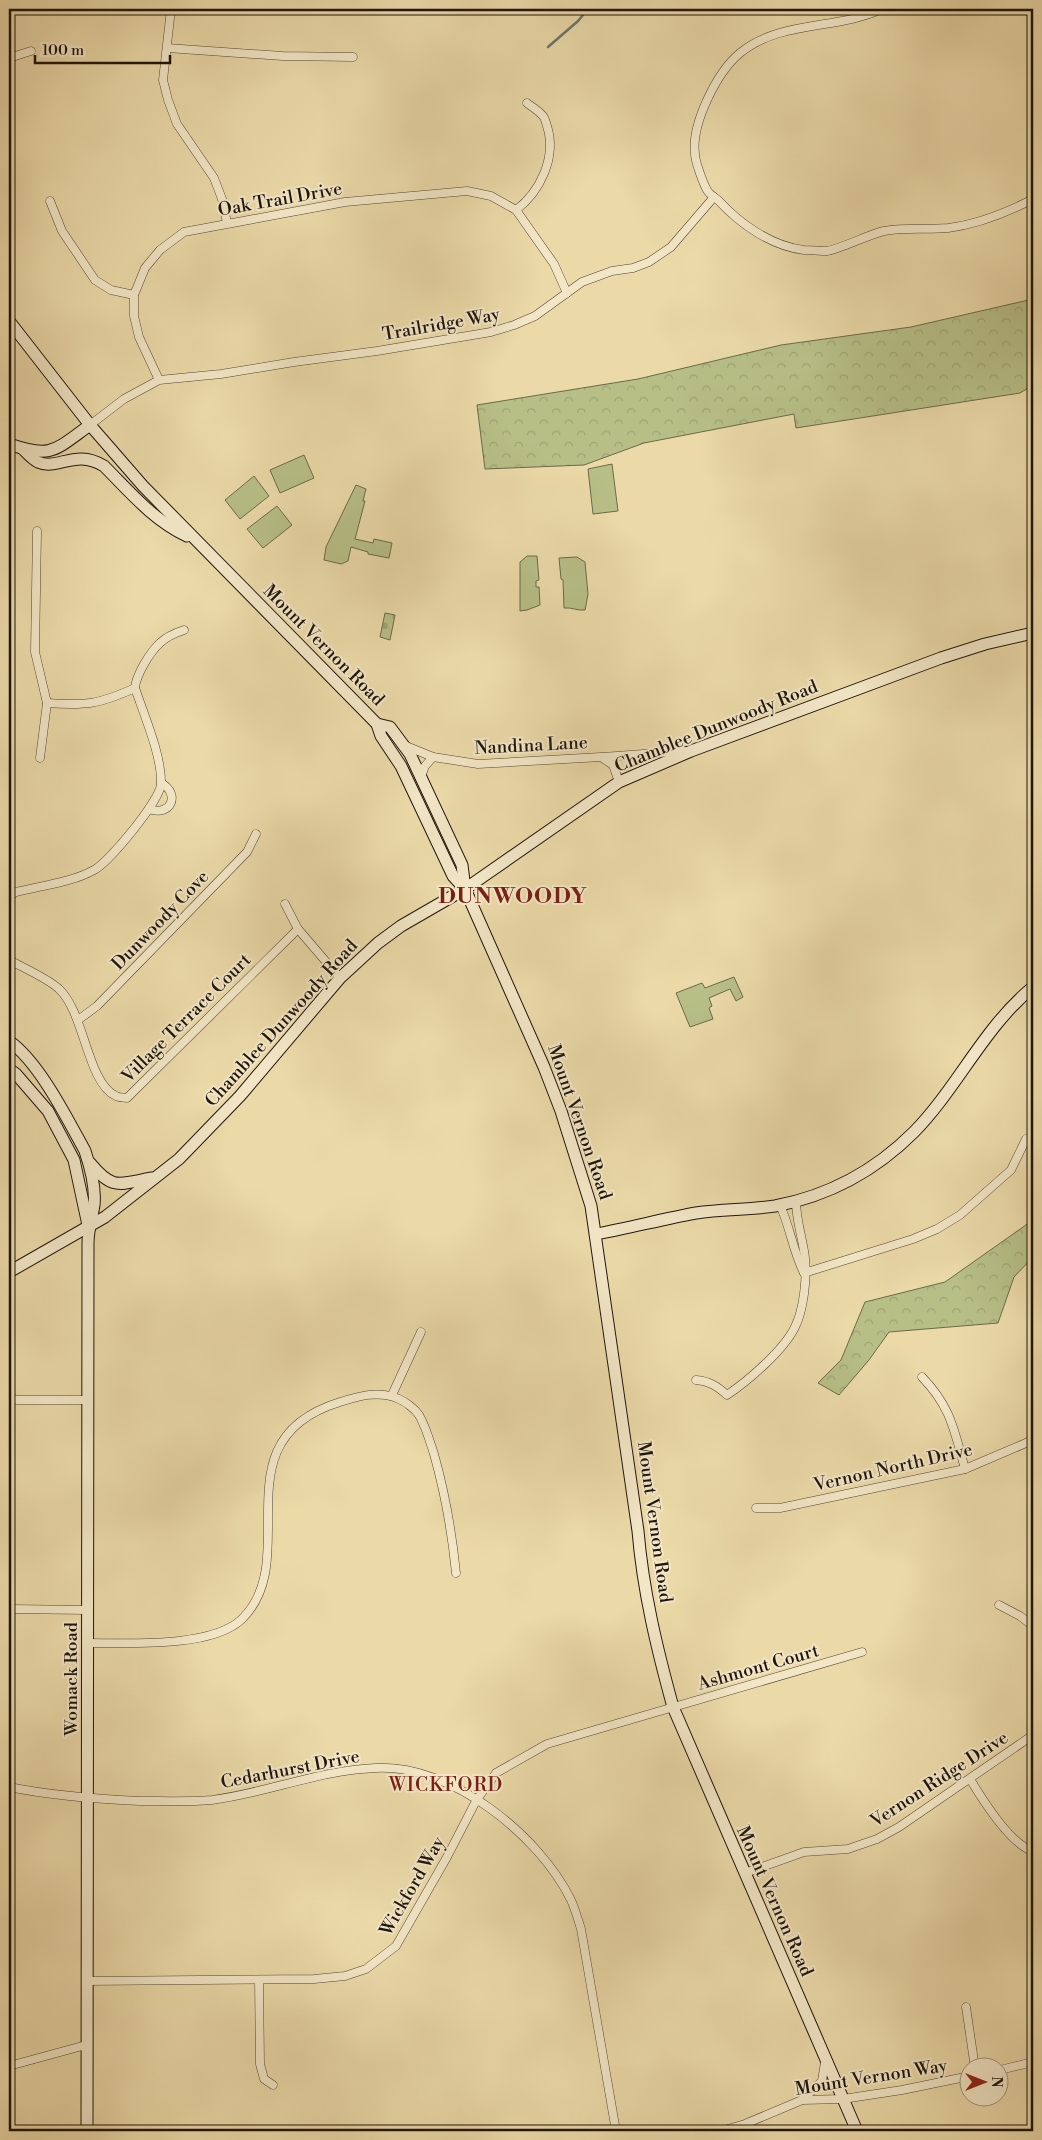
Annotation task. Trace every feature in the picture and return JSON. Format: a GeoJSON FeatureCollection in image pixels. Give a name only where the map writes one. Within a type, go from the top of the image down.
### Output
{"type":"FeatureCollection","features":[{"type":"Feature","properties":{"kind":"street"},"geometry":{"type":"LineString","coordinates":[[170,9],[163,80],[168,100],[178,124],[214,178],[222,199],[227,223]]}},
{"type":"Feature","properties":{"kind":"street"},"geometry":{"type":"LineString","coordinates":[[882,9],[846,20],[784,31],[740,53],[722,71],[707,99],[698,129],[694,154],[707,190],[733,216],[776,242],[802,250],[828,250],[890,230],[904,228],[947,228],[970,224],[997,217],[1033,199]]}},
{"type":"Feature","properties":{"kind":"street"},"geometry":{"type":"LineString","coordinates":[[167,48],[283,56],[354,58]]}},
{"type":"Feature","properties":{"kind":"street"},"geometry":{"type":"LineString","coordinates":[[9,58],[31,51]]}},
{"type":"Feature","properties":{"kind":"street"},"geometry":{"type":"LineString","coordinates":[[516,210],[533,194],[547,166],[550,150],[550,136],[544,116],[527,103]]}},
{"type":"Feature","properties":{"kind":"street","name":"Oak Trail Drive"},"geometry":{"type":"LineString","coordinates":[[159,380],[139,337],[134,316],[134,295],[145,268],[160,250],[184,232],[345,202],[467,191],[491,196],[516,210],[554,264],[567,293]]}},
{"type":"Feature","properties":{"kind":"street","name":"Trailridge Way"},"geometry":{"type":"LineString","coordinates":[[159,380],[221,374],[491,332],[514,326],[534,316],[567,293],[595,277],[649,262],[670,247],[714,197]]}},
{"type":"Feature","properties":{"kind":"street"},"geometry":{"type":"LineString","coordinates":[[50,201],[62,232],[95,280],[111,290],[134,295]]}},
{"type":"Feature","properties":{"kind":"street","name":"Mount Vernon Road"},"geometry":{"type":"LineString","coordinates":[[9,321],[90,424],[143,486],[377,724],[380,736],[401,766],[453,876],[465,889],[533,1040],[561,1111],[591,1206],[640,1559],[668,1709],[745,1873],[857,2131]]}},
{"type":"Feature","properties":{"kind":"street"},"geometry":{"type":"LineString","coordinates":[[9,444],[38,452],[49,451],[60,446],[130,396],[159,380]]}},
{"type":"Feature","properties":{"kind":"street"},"geometry":{"type":"LineString","coordinates":[[23,449],[32,458],[42,463],[78,458],[98,462],[146,509],[174,530],[194,540]]}},
{"type":"Feature","properties":{"kind":"street"},"geometry":{"type":"LineString","coordinates":[[36,531],[36,652],[47,702],[40,758]]}},
{"type":"Feature","properties":{"kind":"street"},"geometry":{"type":"LineString","coordinates":[[9,896],[16,892],[84,875],[96,870],[138,825],[159,794],[161,783],[155,747],[135,688],[136,678],[158,644],[171,634],[184,630]]}},
{"type":"Feature","properties":{"kind":"street","name":"Chamblee Dunwoody Road"},"geometry":{"type":"LineString","coordinates":[[9,1272],[113,1211],[188,1150],[240,1096],[340,978],[389,933],[465,889],[620,782],[691,751],[941,658],[985,644],[1033,633]]}},
{"type":"Feature","properties":{"kind":"street"},"geometry":{"type":"LineString","coordinates":[[47,702],[76,705],[99,703],[135,688]]}},
{"type":"Feature","properties":{"kind":"street"},"geometry":{"type":"LineString","coordinates":[[377,724],[390,727],[406,746],[462,865],[465,889]]}},
{"type":"Feature","properties":{"kind":"street","name":"Nandina Lane"},"geometry":{"type":"LineString","coordinates":[[406,746],[433,757],[478,764],[691,751]]}},
{"type":"Feature","properties":{"kind":"street"},"geometry":{"type":"LineString","coordinates":[[422,777],[425,766],[433,757]]}},
{"type":"Feature","properties":{"kind":"street","name":"Nandina Lane"},"geometry":{"type":"LineString","coordinates":[[601,757],[613,765],[620,782]]}},
{"type":"Feature","properties":{"kind":"street"},"geometry":{"type":"LineString","coordinates":[[149,809],[160,812],[165,810],[171,802],[172,794],[169,787],[161,783]]}},
{"type":"Feature","properties":{"kind":"street","name":"Dunwoody Cove"},"geometry":{"type":"LineString","coordinates":[[78,1020],[97,1006],[247,852],[256,834]]}},
{"type":"Feature","properties":{"kind":"street"},"geometry":{"type":"LineString","coordinates":[[284,904],[298,929],[340,978]]}},
{"type":"Feature","properties":{"kind":"street","name":"Village Terrace Court"},"geometry":{"type":"LineString","coordinates":[[9,960],[59,988],[74,1010],[93,1067],[106,1089],[116,1097],[127,1098],[298,929]]}},
{"type":"Feature","properties":{"kind":"street"},"geometry":{"type":"LineString","coordinates":[[596,1234],[695,1214],[780,1205],[821,1193],[860,1175],[901,1144],[926,1119],[1000,1019],[1033,986]]}},
{"type":"Feature","properties":{"kind":"street"},"geometry":{"type":"LineString","coordinates":[[9,1041],[17,1047],[38,1072],[85,1151],[89,1162],[94,1204],[88,1226]]}},
{"type":"Feature","properties":{"kind":"street"},"geometry":{"type":"LineString","coordinates":[[9,1069],[16,1074],[48,1111],[74,1160],[88,1226]]}},
{"type":"Feature","properties":{"kind":"street"},"geometry":{"type":"LineString","coordinates":[[804,1273],[913,1240],[938,1229],[960,1215],[1010,1170],[1026,1139]]}},
{"type":"Feature","properties":{"kind":"street"},"geometry":{"type":"LineString","coordinates":[[89,1162],[102,1178],[110,1183],[123,1184],[155,1177]]}},
{"type":"Feature","properties":{"kind":"street"},"geometry":{"type":"LineString","coordinates":[[696,1380],[705,1380],[716,1385],[727,1395],[748,1381],[795,1328],[802,1305],[805,1260],[796,1216],[796,1201]]}},
{"type":"Feature","properties":{"kind":"street"},"geometry":{"type":"LineString","coordinates":[[780,1205],[795,1253],[804,1273]]}},
{"type":"Feature","properties":{"kind":"street","name":"Womack Road"},"geometry":{"type":"LineString","coordinates":[[87,2131],[88,1226]]}},
{"type":"Feature","properties":{"kind":"street"},"geometry":{"type":"LineString","coordinates":[[392,1396],[421,1332]]}},
{"type":"Feature","properties":{"kind":"street"},"geometry":{"type":"LineString","coordinates":[[922,1377],[935,1390],[948,1410],[965,1469]]}},
{"type":"Feature","properties":{"kind":"street"},"geometry":{"type":"LineString","coordinates":[[88,1642],[156,1642],[194,1638],[222,1630],[240,1621],[254,1606],[262,1590],[266,1572],[269,1485],[274,1458],[280,1444],[292,1430],[309,1416],[333,1404],[373,1394],[392,1396],[404,1401],[419,1415],[428,1437],[442,1484],[456,1573]]}},
{"type":"Feature","properties":{"kind":"street"},"geometry":{"type":"LineString","coordinates":[[9,1398],[17,1400],[87,1400]]}},
{"type":"Feature","properties":{"kind":"street","name":"Vernon North Drive"},"geometry":{"type":"LineString","coordinates":[[756,1508],[780,1508],[965,1469],[1033,1440]]}},
{"type":"Feature","properties":{"kind":"street"},"geometry":{"type":"LineString","coordinates":[[998,1605],[1020,1616],[1033,1626]]}},
{"type":"Feature","properties":{"kind":"street"},"geometry":{"type":"LineString","coordinates":[[9,1609],[88,1610]]}},
{"type":"Feature","properties":{"kind":"street","name":"Ashmont Court"},"geometry":{"type":"LineString","coordinates":[[668,1709],[862,1652]]}},
{"type":"Feature","properties":{"kind":"street","name":"Wickford Way"},"geometry":{"type":"LineString","coordinates":[[86,1981],[259,1980],[345,1976],[366,1969],[396,1946],[447,1857],[476,1801],[496,1773],[547,1744],[668,1709]]}},
{"type":"Feature","properties":{"kind":"street","name":"Vernon Ridge Drive"},"geometry":{"type":"LineString","coordinates":[[745,1873],[804,1852],[848,1850],[877,1839],[899,1827],[1033,1734]]}},
{"type":"Feature","properties":{"kind":"street","name":"Cedarhurst Drive"},"geometry":{"type":"LineString","coordinates":[[9,1787],[88,1799],[211,1800],[250,1794],[348,1770],[377,1767],[408,1770],[452,1786],[512,1827],[544,1860],[571,1900],[581,1928],[616,2131]]}},
{"type":"Feature","properties":{"kind":"street"},"geometry":{"type":"LineString","coordinates":[[970,1779],[1006,1831],[1026,1849],[1033,1851]]}},
{"type":"Feature","properties":{"kind":"street"},"geometry":{"type":"LineString","coordinates":[[259,1980],[260,2064],[264,2078],[273,2085]]}},
{"type":"Feature","properties":{"kind":"street"},"geometry":{"type":"LineString","coordinates":[[966,2007],[973,2058]]}},
{"type":"Feature","properties":{"kind":"street"},"geometry":{"type":"LineString","coordinates":[[9,2066],[86,2045]]}},
{"type":"Feature","properties":{"kind":"street"},"geometry":{"type":"LineString","coordinates":[[802,2100],[822,2081],[825,2071],[825,2060]]}},
{"type":"Feature","properties":{"kind":"street"},"geometry":{"type":"LineString","coordinates":[[1010,2068],[1033,2062]]}},
{"type":"Feature","properties":{"kind":"street","name":"Mount Vernon Way"},"geometry":{"type":"LineString","coordinates":[[721,2131],[745,2124],[802,2100],[843,2099],[902,2090],[960,2078]]}},
{"type":"Feature","properties":{"kind":"street"},"geometry":{"type":"LineString","coordinates":[[560,2131],[587,2131]]}},
{"type":"Feature","properties":{"kind":"green space"},"geometry":{"type":"Polygon","coordinates":[[[1033,299],[1033,385],[1020,393],[796,428],[794,414],[644,443],[584,465],[485,469],[477,405],[638,379],[781,345],[911,327],[1033,299]]]}},
{"type":"Feature","properties":{"kind":"green space"},"geometry":{"type":"Polygon","coordinates":[[[304,455],[314,478],[280,493],[270,470],[304,455]]]}},
{"type":"Feature","properties":{"kind":"green space"},"geometry":{"type":"Polygon","coordinates":[[[612,464],[618,511],[593,514],[588,469],[612,464]]]}},
{"type":"Feature","properties":{"kind":"green space"},"geometry":{"type":"Polygon","coordinates":[[[254,476],[269,496],[240,519],[225,500],[254,476]]]}},
{"type":"Feature","properties":{"kind":"green space"},"geometry":{"type":"Polygon","coordinates":[[[356,485],[366,489],[363,501],[365,501],[355,539],[373,543],[374,539],[392,543],[389,558],[368,554],[368,552],[351,547],[348,561],[341,564],[324,560],[326,547],[356,485]]]}},
{"type":"Feature","properties":{"kind":"green space"},"geometry":{"type":"Polygon","coordinates":[[[277,506],[292,525],[263,548],[247,529],[277,506]]]}},
{"type":"Feature","properties":{"kind":"green space"},"geometry":{"type":"Polygon","coordinates":[[[527,556],[537,556],[539,580],[536,581],[536,587],[539,587],[540,605],[520,611],[520,562],[527,556]]]}},
{"type":"Feature","properties":{"kind":"green space"},"geometry":{"type":"Polygon","coordinates":[[[577,557],[585,562],[588,594],[585,610],[564,608],[563,580],[561,579],[559,558],[577,557]]]}},
{"type":"Feature","properties":{"kind":"green space"},"geometry":{"type":"Polygon","coordinates":[[[385,613],[395,615],[390,640],[380,637],[385,613]]]}},
{"type":"Feature","properties":{"kind":"green space"},"geometry":{"type":"Polygon","coordinates":[[[734,977],[743,997],[736,1001],[730,989],[709,998],[712,1006],[709,1008],[713,1019],[690,1027],[676,993],[702,983],[705,988],[734,977]]]}},
{"type":"Feature","properties":{"kind":"green space"},"geometry":{"type":"Polygon","coordinates":[[[1033,1220],[1033,1257],[1014,1277],[998,1323],[889,1332],[869,1360],[839,1395],[818,1383],[841,1360],[865,1302],[945,1282],[1033,1220]]]}},
{"type":"Feature","properties":{"kind":"waterway"},"geometry":{"type":"LineString","coordinates":[[548,47],[578,21],[588,9]]}},
{"type":"Feature","properties":{"kind":"district","name":"DUNWOODY"},"geometry":{"type":"Point","coordinates":[513,895]}},
{"type":"Feature","properties":{"kind":"district","name":"WICKFORD"},"geometry":{"type":"Point","coordinates":[446,1784]}}]}
